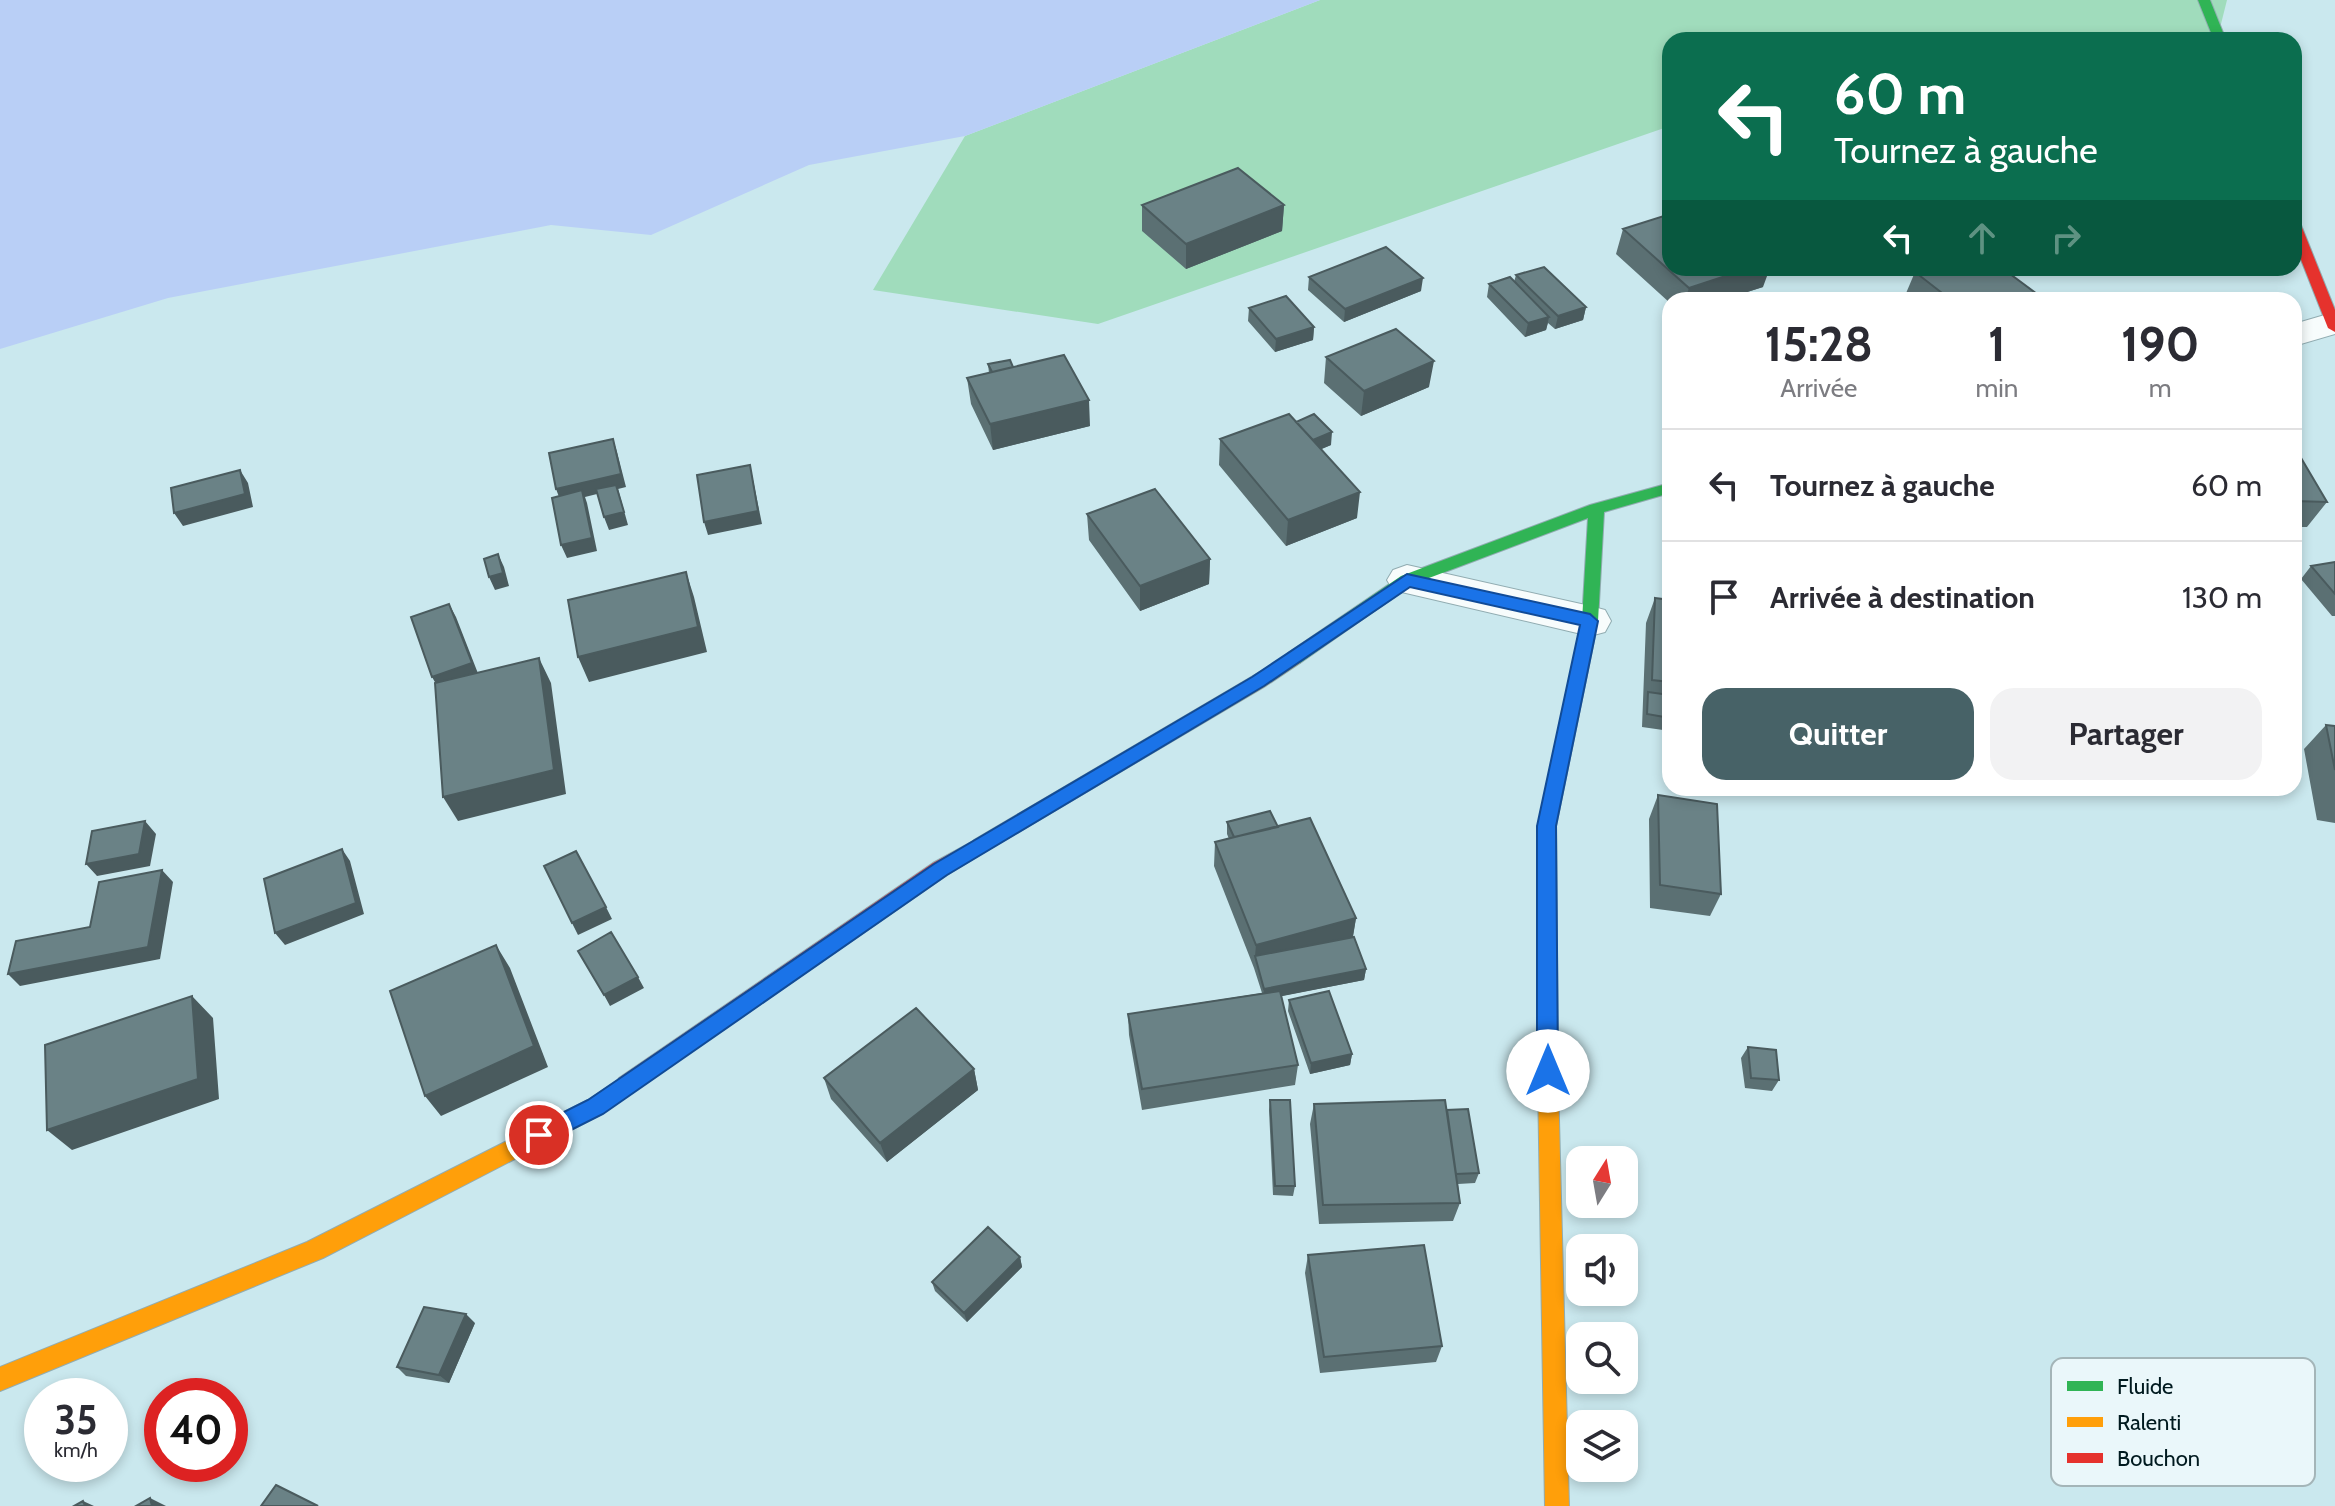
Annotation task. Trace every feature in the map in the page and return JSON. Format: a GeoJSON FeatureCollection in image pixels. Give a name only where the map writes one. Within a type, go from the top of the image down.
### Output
{"type":"FeatureCollection","features":[{"type":"Feature","properties":{"kind":"main road"},"geometry":{"type":"LineString","coordinates":[[2204,0],[2217,32]]}},
{"type":"Feature","properties":{"kind":"main road"},"geometry":{"type":"LineString","coordinates":[[2302,245],[2334,325]]}},
{"type":"Feature","properties":{"kind":"main road"},"geometry":{"type":"LineString","coordinates":[[0,1379],[315,1250],[595,1107],[940,869],[1258,682],[1407,580],[1596,509],[1662,490]]}},
{"type":"Feature","properties":{"kind":"main road"},"geometry":{"type":"LineString","coordinates":[[1557,1506],[1548,1102],[1547,826],[1590,621],[1596,509]]}},
{"type":"Feature","properties":{"kind":"street"},"geometry":{"type":"LineString","coordinates":[[2302,333],[2334,325]]}},
{"type":"Feature","properties":{"kind":"street"},"geometry":{"type":"LineString","coordinates":[[1407,580],[1590,621]]}},
{"type":"Feature","properties":{"kind":"green space"},"geometry":{"type":"Polygon","coordinates":[[[1320,0],[2227,0],[2219,32],[1662,32],[1662,129],[1098,324],[873,290],[965,136],[1320,0]]]}},
{"type":"Feature","properties":{"kind":"water"},"geometry":{"type":"Polygon","coordinates":[[[0,0],[1320,0],[965,136],[809,165],[651,235],[551,225],[168,298],[0,349],[0,0]]]}},
{"type":"Feature","properties":{"kind":"building"},"geometry":{"type":"Polygon","coordinates":[[[1238,168],[1284,205],[1186,244],[1142,205],[1238,168]]]}},
{"type":"Feature","properties":{"kind":"building"},"geometry":{"type":"Polygon","coordinates":[[[1662,217],[1662,264],[1623,229],[1662,217]]]}},
{"type":"Feature","properties":{"kind":"building"},"geometry":{"type":"Polygon","coordinates":[[[1386,247],[1423,278],[1345,309],[1309,277],[1386,247]]]}},
{"type":"Feature","properties":{"kind":"building"},"geometry":{"type":"Polygon","coordinates":[[[1544,267],[1586,307],[1558,316],[1516,275],[1544,267]]]}},
{"type":"Feature","properties":{"kind":"building"},"geometry":{"type":"Polygon","coordinates":[[[1676,276],[1726,276],[1689,288],[1676,276]]]}},
{"type":"Feature","properties":{"kind":"building"},"geometry":{"type":"Polygon","coordinates":[[[1920,276],[2013,276],[2034,292],[1941,292],[1920,276]]]}},
{"type":"Feature","properties":{"kind":"building"},"geometry":{"type":"Polygon","coordinates":[[[1510,277],[1549,317],[1528,323],[1489,284],[1510,277]]]}},
{"type":"Feature","properties":{"kind":"building"},"geometry":{"type":"Polygon","coordinates":[[[1286,296],[1314,327],[1276,339],[1249,308],[1286,296]]]}},
{"type":"Feature","properties":{"kind":"building"},"geometry":{"type":"Polygon","coordinates":[[[1396,329],[1434,361],[1364,391],[1326,357],[1396,329]]]}},
{"type":"Feature","properties":{"kind":"building"},"geometry":{"type":"Polygon","coordinates":[[[1064,355],[1089,400],[990,424],[967,378],[1064,355]]]}},
{"type":"Feature","properties":{"kind":"building"},"geometry":{"type":"Polygon","coordinates":[[[1010,360],[1013,367],[992,372],[988,364],[1010,360]]]}},
{"type":"Feature","properties":{"kind":"building"},"geometry":{"type":"Polygon","coordinates":[[[1289,414],[1360,492],[1288,520],[1220,439],[1289,414]]]}},
{"type":"Feature","properties":{"kind":"building"},"geometry":{"type":"Polygon","coordinates":[[[1314,414],[1332,432],[1313,440],[1296,422],[1314,414]]]}},
{"type":"Feature","properties":{"kind":"building"},"geometry":{"type":"Polygon","coordinates":[[[613,439],[621,474],[556,489],[549,453],[613,439]]]}},
{"type":"Feature","properties":{"kind":"building"},"geometry":{"type":"Polygon","coordinates":[[[2302,460],[2327,502],[2302,501],[2302,460]]]}},
{"type":"Feature","properties":{"kind":"building"},"geometry":{"type":"Polygon","coordinates":[[[750,465],[758,511],[704,522],[697,475],[750,465]]]}},
{"type":"Feature","properties":{"kind":"building"},"geometry":{"type":"Polygon","coordinates":[[[240,470],[245,494],[174,513],[171,488],[240,470]]]}},
{"type":"Feature","properties":{"kind":"building"},"geometry":{"type":"Polygon","coordinates":[[[616,485],[624,512],[604,517],[596,489],[616,485]]]}},
{"type":"Feature","properties":{"kind":"building"},"geometry":{"type":"Polygon","coordinates":[[[1155,489],[1210,559],[1140,586],[1087,514],[1155,489]]]}},
{"type":"Feature","properties":{"kind":"building"},"geometry":{"type":"Polygon","coordinates":[[[582,490],[592,538],[561,545],[552,498],[582,490]]]}},
{"type":"Feature","properties":{"kind":"building"},"geometry":{"type":"Polygon","coordinates":[[[498,554],[503,573],[489,577],[484,559],[498,554]]]}},
{"type":"Feature","properties":{"kind":"building"},"geometry":{"type":"Polygon","coordinates":[[[2335,562],[2335,594],[2311,566],[2335,562]]]}},
{"type":"Feature","properties":{"kind":"building"},"geometry":{"type":"Polygon","coordinates":[[[686,572],[698,627],[578,657],[568,600],[686,572]]]}},
{"type":"Feature","properties":{"kind":"building"},"geometry":{"type":"Polygon","coordinates":[[[1655,598],[1662,599],[1662,681],[1652,680],[1655,598]]]}},
{"type":"Feature","properties":{"kind":"building"},"geometry":{"type":"Polygon","coordinates":[[[449,604],[472,663],[432,677],[411,617],[449,604]]]}},
{"type":"Feature","properties":{"kind":"building"},"geometry":{"type":"Polygon","coordinates":[[[539,658],[554,770],[443,797],[435,683],[539,658]]]}},
{"type":"Feature","properties":{"kind":"building"},"geometry":{"type":"Polygon","coordinates":[[[1648,692],[1662,694],[1662,717],[1647,714],[1648,692]]]}},
{"type":"Feature","properties":{"kind":"building"},"geometry":{"type":"Polygon","coordinates":[[[2326,725],[2335,726],[2335,770],[2326,725]]]}},
{"type":"Feature","properties":{"kind":"building"},"geometry":{"type":"Polygon","coordinates":[[[1658,795],[1717,804],[1721,894],[1660,885],[1658,795]]]}},
{"type":"Feature","properties":{"kind":"building"},"geometry":{"type":"Polygon","coordinates":[[[1270,811],[1278,827],[1234,837],[1227,822],[1270,811]]]}},
{"type":"Feature","properties":{"kind":"building"},"geometry":{"type":"Polygon","coordinates":[[[1310,818],[1356,918],[1256,945],[1215,842],[1310,818]]]}},
{"type":"Feature","properties":{"kind":"building"},"geometry":{"type":"Polygon","coordinates":[[[145,821],[139,854],[86,864],[92,831],[145,821]]]}},
{"type":"Feature","properties":{"kind":"building"},"geometry":{"type":"Polygon","coordinates":[[[342,849],[356,903],[275,933],[264,879],[342,849]]]}},
{"type":"Feature","properties":{"kind":"building"},"geometry":{"type":"Polygon","coordinates":[[[576,851],[606,907],[572,923],[544,866],[576,851]]]}},
{"type":"Feature","properties":{"kind":"building"},"geometry":{"type":"Polygon","coordinates":[[[162,870],[148,947],[8,974],[16,941],[90,927],[99,882],[162,870]]]}},
{"type":"Feature","properties":{"kind":"building"},"geometry":{"type":"Polygon","coordinates":[[[611,932],[638,977],[604,995],[578,951],[611,932]]]}},
{"type":"Feature","properties":{"kind":"building"},"geometry":{"type":"Polygon","coordinates":[[[1354,937],[1366,969],[1264,989],[1255,956],[1354,937]]]}},
{"type":"Feature","properties":{"kind":"building"},"geometry":{"type":"Polygon","coordinates":[[[496,945],[534,1046],[425,1096],[390,991],[496,945]]]}},
{"type":"Feature","properties":{"kind":"building"},"geometry":{"type":"Polygon","coordinates":[[[1280,991],[1298,1065],[1142,1089],[1128,1014],[1280,991]]]}},
{"type":"Feature","properties":{"kind":"building"},"geometry":{"type":"Polygon","coordinates":[[[1329,991],[1352,1054],[1311,1063],[1289,1000],[1329,991]]]}},
{"type":"Feature","properties":{"kind":"building"},"geometry":{"type":"Polygon","coordinates":[[[192,996],[198,1079],[47,1130],[45,1045],[192,996]]]}},
{"type":"Feature","properties":{"kind":"building"},"geometry":{"type":"Polygon","coordinates":[[[916,1008],[974,1069],[880,1143],[824,1078],[916,1008]]]}},
{"type":"Feature","properties":{"kind":"building"},"geometry":{"type":"Polygon","coordinates":[[[1748,1047],[1776,1050],[1779,1080],[1751,1078],[1748,1047]]]}},
{"type":"Feature","properties":{"kind":"building"},"geometry":{"type":"Polygon","coordinates":[[[1270,1100],[1290,1100],[1295,1186],[1275,1186],[1270,1100]]]}},
{"type":"Feature","properties":{"kind":"building"},"geometry":{"type":"Polygon","coordinates":[[[1445,1100],[1460,1203],[1323,1205],[1314,1104],[1445,1100]]]}},
{"type":"Feature","properties":{"kind":"building"},"geometry":{"type":"Polygon","coordinates":[[[1468,1109],[1479,1173],[1456,1174],[1447,1110],[1468,1109]]]}},
{"type":"Feature","properties":{"kind":"building"},"geometry":{"type":"Polygon","coordinates":[[[988,1227],[1020,1257],[964,1313],[932,1282],[988,1227]]]}},
{"type":"Feature","properties":{"kind":"building"},"geometry":{"type":"Polygon","coordinates":[[[1424,1245],[1442,1346],[1324,1357],[1308,1255],[1424,1245]]]}},
{"type":"Feature","properties":{"kind":"building"},"geometry":{"type":"Polygon","coordinates":[[[424,1307],[466,1314],[439,1375],[397,1367],[424,1307]]]}},
{"type":"Feature","properties":{"kind":"building"},"geometry":{"type":"Polygon","coordinates":[[[276,1485],[318,1506],[261,1506],[276,1485]]]}},
{"type":"Feature","properties":{"kind":"building"},"geometry":{"type":"Polygon","coordinates":[[[150,1498],[152,1506],[136,1506],[150,1498]]]}},
{"type":"Feature","properties":{"kind":"traffic: fast"},"geometry":{"type":"LineString","coordinates":[[2204,0],[2217,32]]}},
{"type":"Feature","properties":{"kind":"traffic: fast"},"geometry":{"type":"LineString","coordinates":[[1294,658],[1407,580],[1596,509],[1662,490]]}},
{"type":"Feature","properties":{"kind":"traffic: fast"},"geometry":{"type":"LineString","coordinates":[[1548,1081],[1547,826],[1590,621],[1596,509]]}},
{"type":"Feature","properties":{"kind":"traffic: slow"},"geometry":{"type":"LineString","coordinates":[[981,845],[1294,658]]}},
{"type":"Feature","properties":{"kind":"traffic: slow"},"geometry":{"type":"LineString","coordinates":[[1548,1081],[1557,1506]]}},
{"type":"Feature","properties":{"kind":"traffic: slow"},"geometry":{"type":"LineString","coordinates":[[0,1379],[315,1250],[595,1107],[626,1085]]}},
{"type":"Feature","properties":{"kind":"traffic: jam"},"geometry":{"type":"LineString","coordinates":[[2302,245],[2335,328]]}},
{"type":"Feature","properties":{"kind":"traffic: jam"},"geometry":{"type":"LineString","coordinates":[[626,1085],[940,869],[981,845]]}},
{"type":"Feature","properties":{"kind":"route"},"geometry":{"type":"LineString","coordinates":[[539,1135],[595,1107],[940,869],[1258,682],[1407,580],[1590,621],[1547,826],[1548,1071]]}}]}
